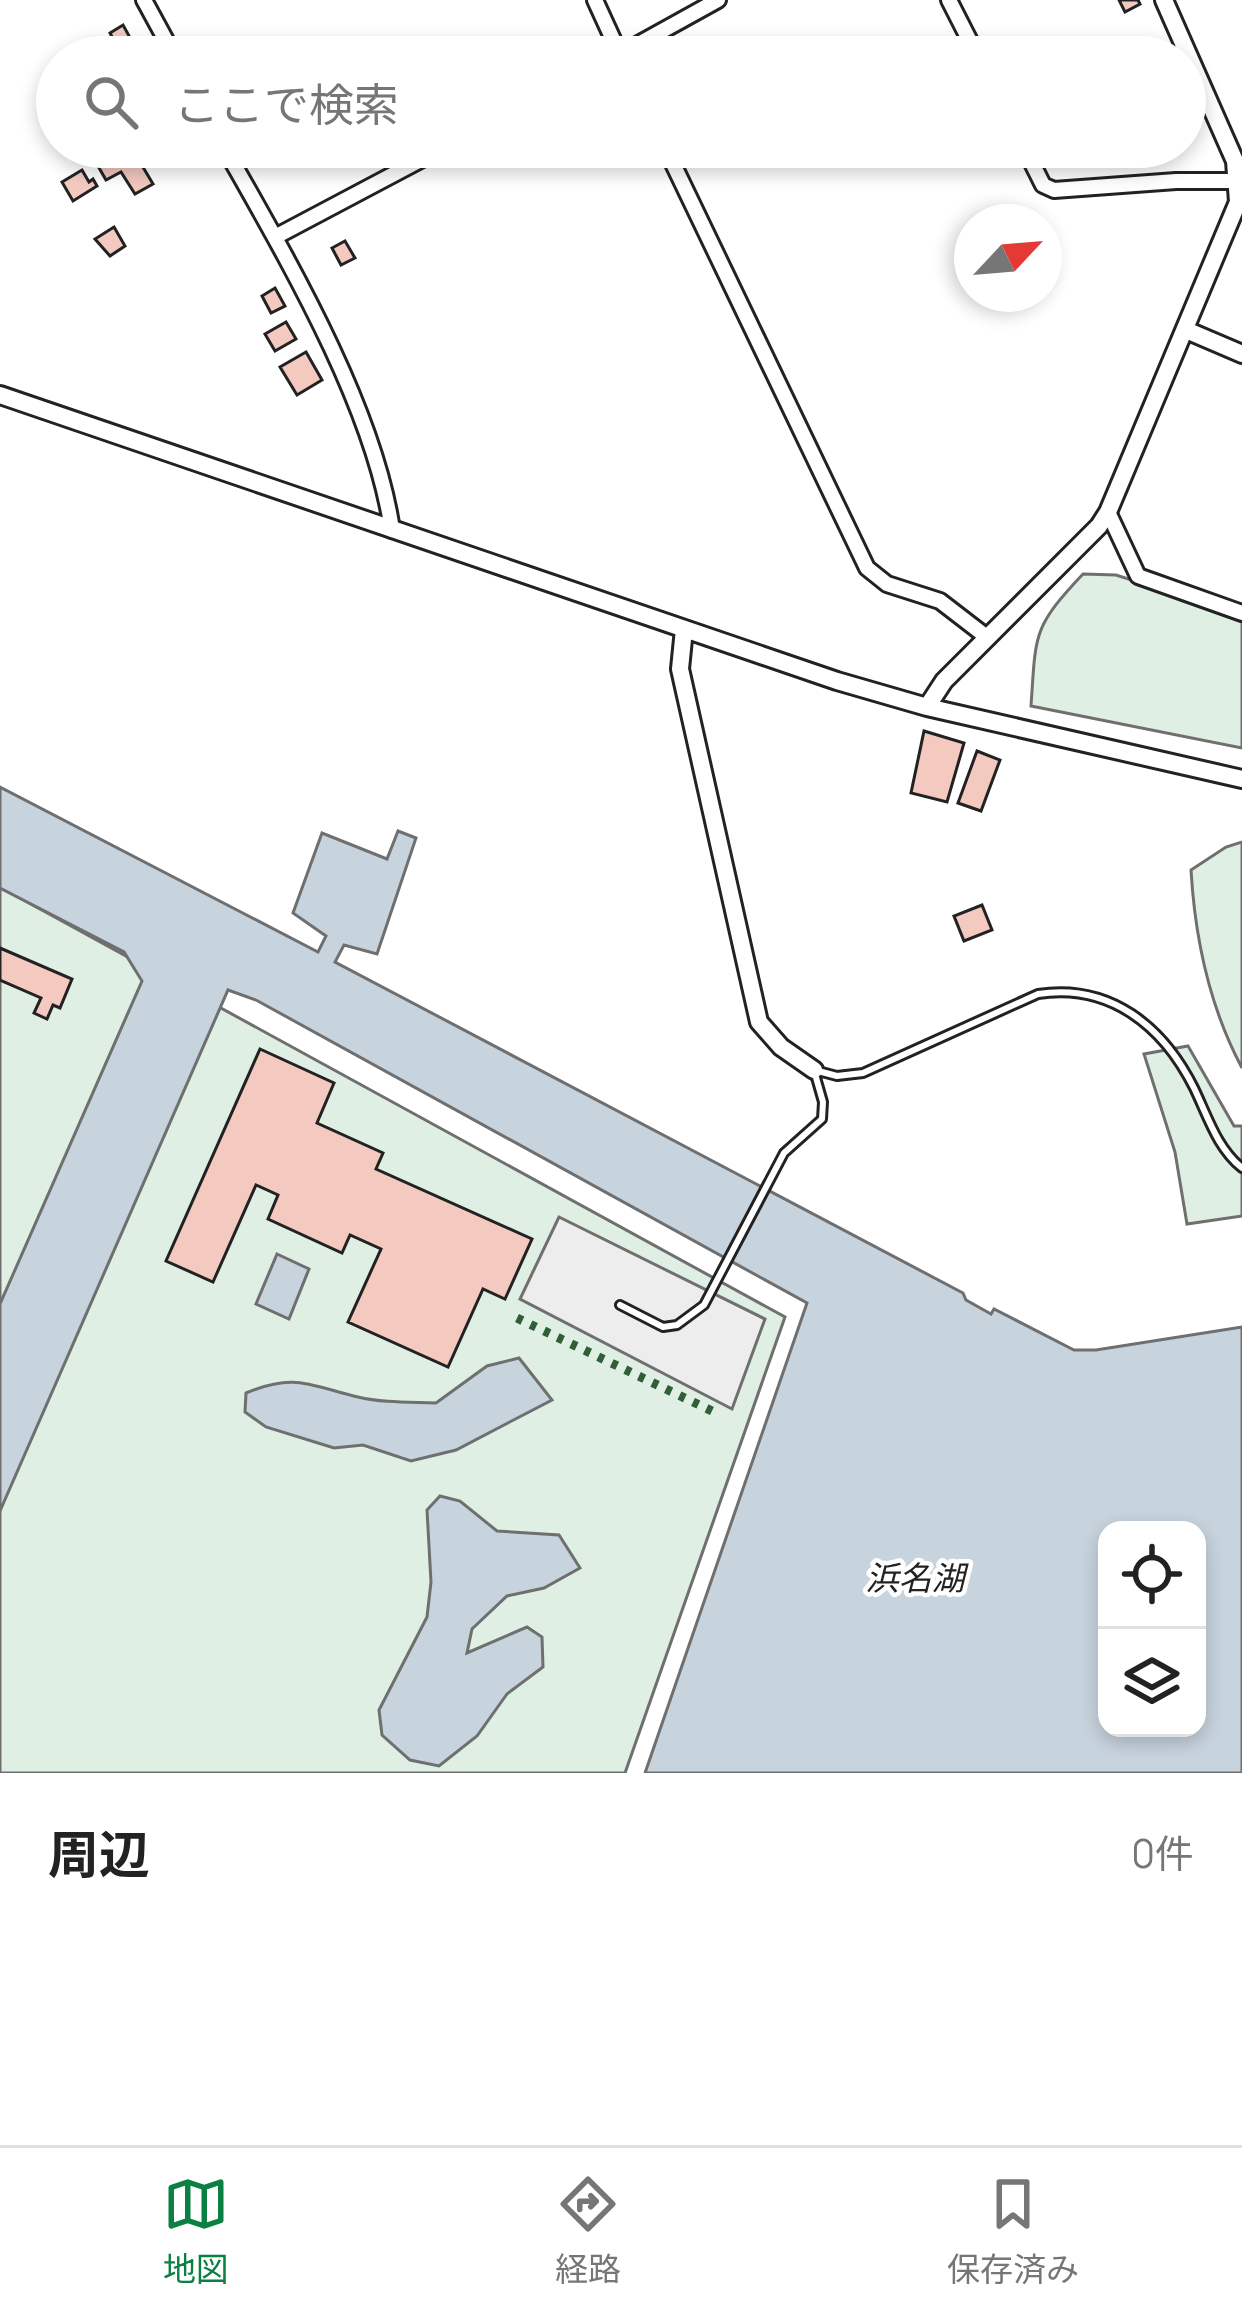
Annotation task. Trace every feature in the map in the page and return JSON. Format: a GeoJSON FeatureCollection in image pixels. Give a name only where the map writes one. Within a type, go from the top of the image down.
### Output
{"type":"FeatureCollection","features":[{"type":"Feature","properties":{"kind":"street"},"geometry":{"type":"LineString","coordinates":[[144,0],[164,36]]}},
{"type":"Feature","properties":{"kind":"street"},"geometry":{"type":"LineString","coordinates":[[595,0],[610,36]]}},
{"type":"Feature","properties":{"kind":"street"},"geometry":{"type":"LineString","coordinates":[[654,36],[718,0]]}},
{"type":"Feature","properties":{"kind":"street"},"geometry":{"type":"LineString","coordinates":[[950,0],[968,36]]}},
{"type":"Feature","properties":{"kind":"street"},"geometry":{"type":"LineString","coordinates":[[1164,0],[1180,36]]}},
{"type":"Feature","properties":{"kind":"street"},"geometry":{"type":"LineString","coordinates":[[927,707],[944,681],[1108,512],[1238,202],[1235,161],[1206,95]]}},
{"type":"Feature","properties":{"kind":"street"},"geometry":{"type":"LineString","coordinates":[[236,168],[312,310],[385,482],[392,530]]}},
{"type":"Feature","properties":{"kind":"street"},"geometry":{"type":"LineString","coordinates":[[275,237],[405,168]]}},
{"type":"Feature","properties":{"kind":"street"},"geometry":{"type":"LineString","coordinates":[[675,168],[867,568],[887,584],[940,601],[988,638]]}},
{"type":"Feature","properties":{"kind":"street"},"geometry":{"type":"LineString","coordinates":[[1034,168],[1043,185],[1054,190],[1239,181]]}},
{"type":"Feature","properties":{"kind":"street"},"geometry":{"type":"LineString","coordinates":[[1186,330],[1242,354]]}},
{"type":"Feature","properties":{"kind":"street"},"geometry":{"type":"LineString","coordinates":[[0,395],[927,707],[1242,779]]}},
{"type":"Feature","properties":{"kind":"street"},"geometry":{"type":"LineString","coordinates":[[1108,512],[1138,576],[1242,614]]}},
{"type":"Feature","properties":{"kind":"street"},"geometry":{"type":"LineString","coordinates":[[684,629],[680,669],[759,1022],[781,1047],[814,1070]]}},
{"type":"Feature","properties":{"kind":"lane"},"geometry":{"type":"LineString","coordinates":[[814,1070],[837,1076],[863,1073],[1037,994],[1060,990],[1101,998],[1132,1012],[1178,1056],[1219,1142],[1242,1168]]}},
{"type":"Feature","properties":{"kind":"lane"},"geometry":{"type":"LineString","coordinates":[[620,1305],[663,1327],[676,1325],[704,1305],[777,1167],[797,1139],[822,1120],[823,1102],[814,1070]]}},
{"type":"Feature","properties":{"kind":"green space"},"geometry":{"type":"Polygon","coordinates":[[[1083,574],[1116,575],[1242,615],[1242,748],[1031,706],[1040,633],[1054,607],[1083,574]]]}},
{"type":"Feature","properties":{"kind":"green space"},"geometry":{"type":"Polygon","coordinates":[[[1242,842],[1242,1068],[1206,972],[1191,870],[1242,842]]]}},
{"type":"Feature","properties":{"kind":"green space"},"geometry":{"type":"Polygon","coordinates":[[[0,887],[785,1317],[625,1773],[0,1773],[0,887]]]}},
{"type":"Feature","properties":{"kind":"green space"},"geometry":{"type":"Polygon","coordinates":[[[1188,1046],[1234,1126],[1242,1126],[1242,1216],[1187,1224],[1175,1152],[1144,1054],[1188,1046]]]}},
{"type":"Feature","properties":{"kind":"shaded area"},"geometry":{"type":"Polygon","coordinates":[[[559,1217],[765,1319],[732,1409],[520,1299],[559,1217]]]}},
{"type":"Feature","properties":{"kind":"water","name":"浜名湖"},"geometry":{"type":"Polygon","coordinates":[[[0,787],[318,952],[326,936],[293,913],[322,833],[387,859],[398,831],[416,838],[377,954],[344,945],[335,962],[963,1293],[966,1300],[991,1314],[994,1309],[1074,1350],[1242,1327],[1242,1773],[645,1773],[807,1303],[256,1000],[228,990],[0,1511],[0,1304],[142,981],[124,952],[0,888],[0,787]]]}},
{"type":"Feature","properties":{"kind":"water"},"geometry":{"type":"Polygon","coordinates":[[[277,1254],[309,1269],[289,1319],[256,1304],[277,1254]]]}},
{"type":"Feature","properties":{"kind":"water"},"geometry":{"type":"Polygon","coordinates":[[[519,1358],[552,1400],[456,1450],[411,1461],[363,1445],[334,1448],[266,1427],[245,1412],[246,1393],[291,1382],[377,1400],[436,1403],[487,1366],[519,1358]]]}},
{"type":"Feature","properties":{"kind":"water"},"geometry":{"type":"Polygon","coordinates":[[[440,1496],[460,1501],[497,1531],[559,1535],[580,1568],[544,1588],[507,1596],[472,1629],[467,1653],[527,1627],[542,1637],[543,1667],[507,1694],[477,1736],[439,1766],[410,1760],[382,1735],[379,1710],[427,1617],[431,1582],[427,1510],[440,1496]]]}},
{"type":"Feature","properties":{"kind":"building"},"geometry":{"type":"Polygon","coordinates":[[[1119,0],[1138,0],[1140,4],[1125,12],[1119,0]]]}},
{"type":"Feature","properties":{"kind":"building"},"geometry":{"type":"Polygon","coordinates":[[[123,25],[129,36],[112,36],[123,25]]]}},
{"type":"Feature","properties":{"kind":"building"},"geometry":{"type":"Polygon","coordinates":[[[99,168],[143,168],[153,184],[135,194],[121,172],[106,180],[99,168]]]}},
{"type":"Feature","properties":{"kind":"building"},"geometry":{"type":"Polygon","coordinates":[[[82,170],[97,186],[73,201],[62,182],[82,170]]]}},
{"type":"Feature","properties":{"kind":"building"},"geometry":{"type":"Polygon","coordinates":[[[114,227],[125,246],[110,256],[95,239],[114,227]]]}},
{"type":"Feature","properties":{"kind":"building"},"geometry":{"type":"Polygon","coordinates":[[[345,241],[355,258],[341,265],[332,248],[345,241]]]}},
{"type":"Feature","properties":{"kind":"building"},"geometry":{"type":"Polygon","coordinates":[[[275,288],[285,306],[271,313],[262,296],[275,288]]]}},
{"type":"Feature","properties":{"kind":"building"},"geometry":{"type":"Polygon","coordinates":[[[286,322],[296,339],[275,351],[265,334],[286,322]]]}},
{"type":"Feature","properties":{"kind":"building"},"geometry":{"type":"Polygon","coordinates":[[[306,352],[322,380],[297,395],[280,367],[306,352]]]}},
{"type":"Feature","properties":{"kind":"building"},"geometry":{"type":"Polygon","coordinates":[[[924,731],[964,743],[947,802],[911,793],[924,731]]]}},
{"type":"Feature","properties":{"kind":"building"},"geometry":{"type":"Polygon","coordinates":[[[977,751],[1000,760],[981,811],[958,803],[977,751]]]}},
{"type":"Feature","properties":{"kind":"building"},"geometry":{"type":"Polygon","coordinates":[[[982,905],[992,930],[964,941],[954,916],[982,905]]]}},
{"type":"Feature","properties":{"kind":"building"},"geometry":{"type":"Polygon","coordinates":[[[0,948],[72,979],[60,1008],[53,1005],[47,1019],[34,1013],[41,998],[0,980],[0,948]]]}},
{"type":"Feature","properties":{"kind":"building"},"geometry":{"type":"Polygon","coordinates":[[[260,1049],[334,1083],[317,1123],[383,1153],[376,1169],[532,1239],[505,1299],[483,1289],[448,1367],[348,1322],[381,1249],[350,1235],[342,1253],[268,1219],[278,1195],[256,1185],[213,1282],[166,1261],[260,1049]]]}},
{"type":"Feature","properties":{"kind":"hedge"},"geometry":{"type":"LineString","coordinates":[[517,1318],[714,1412]]}}]}
